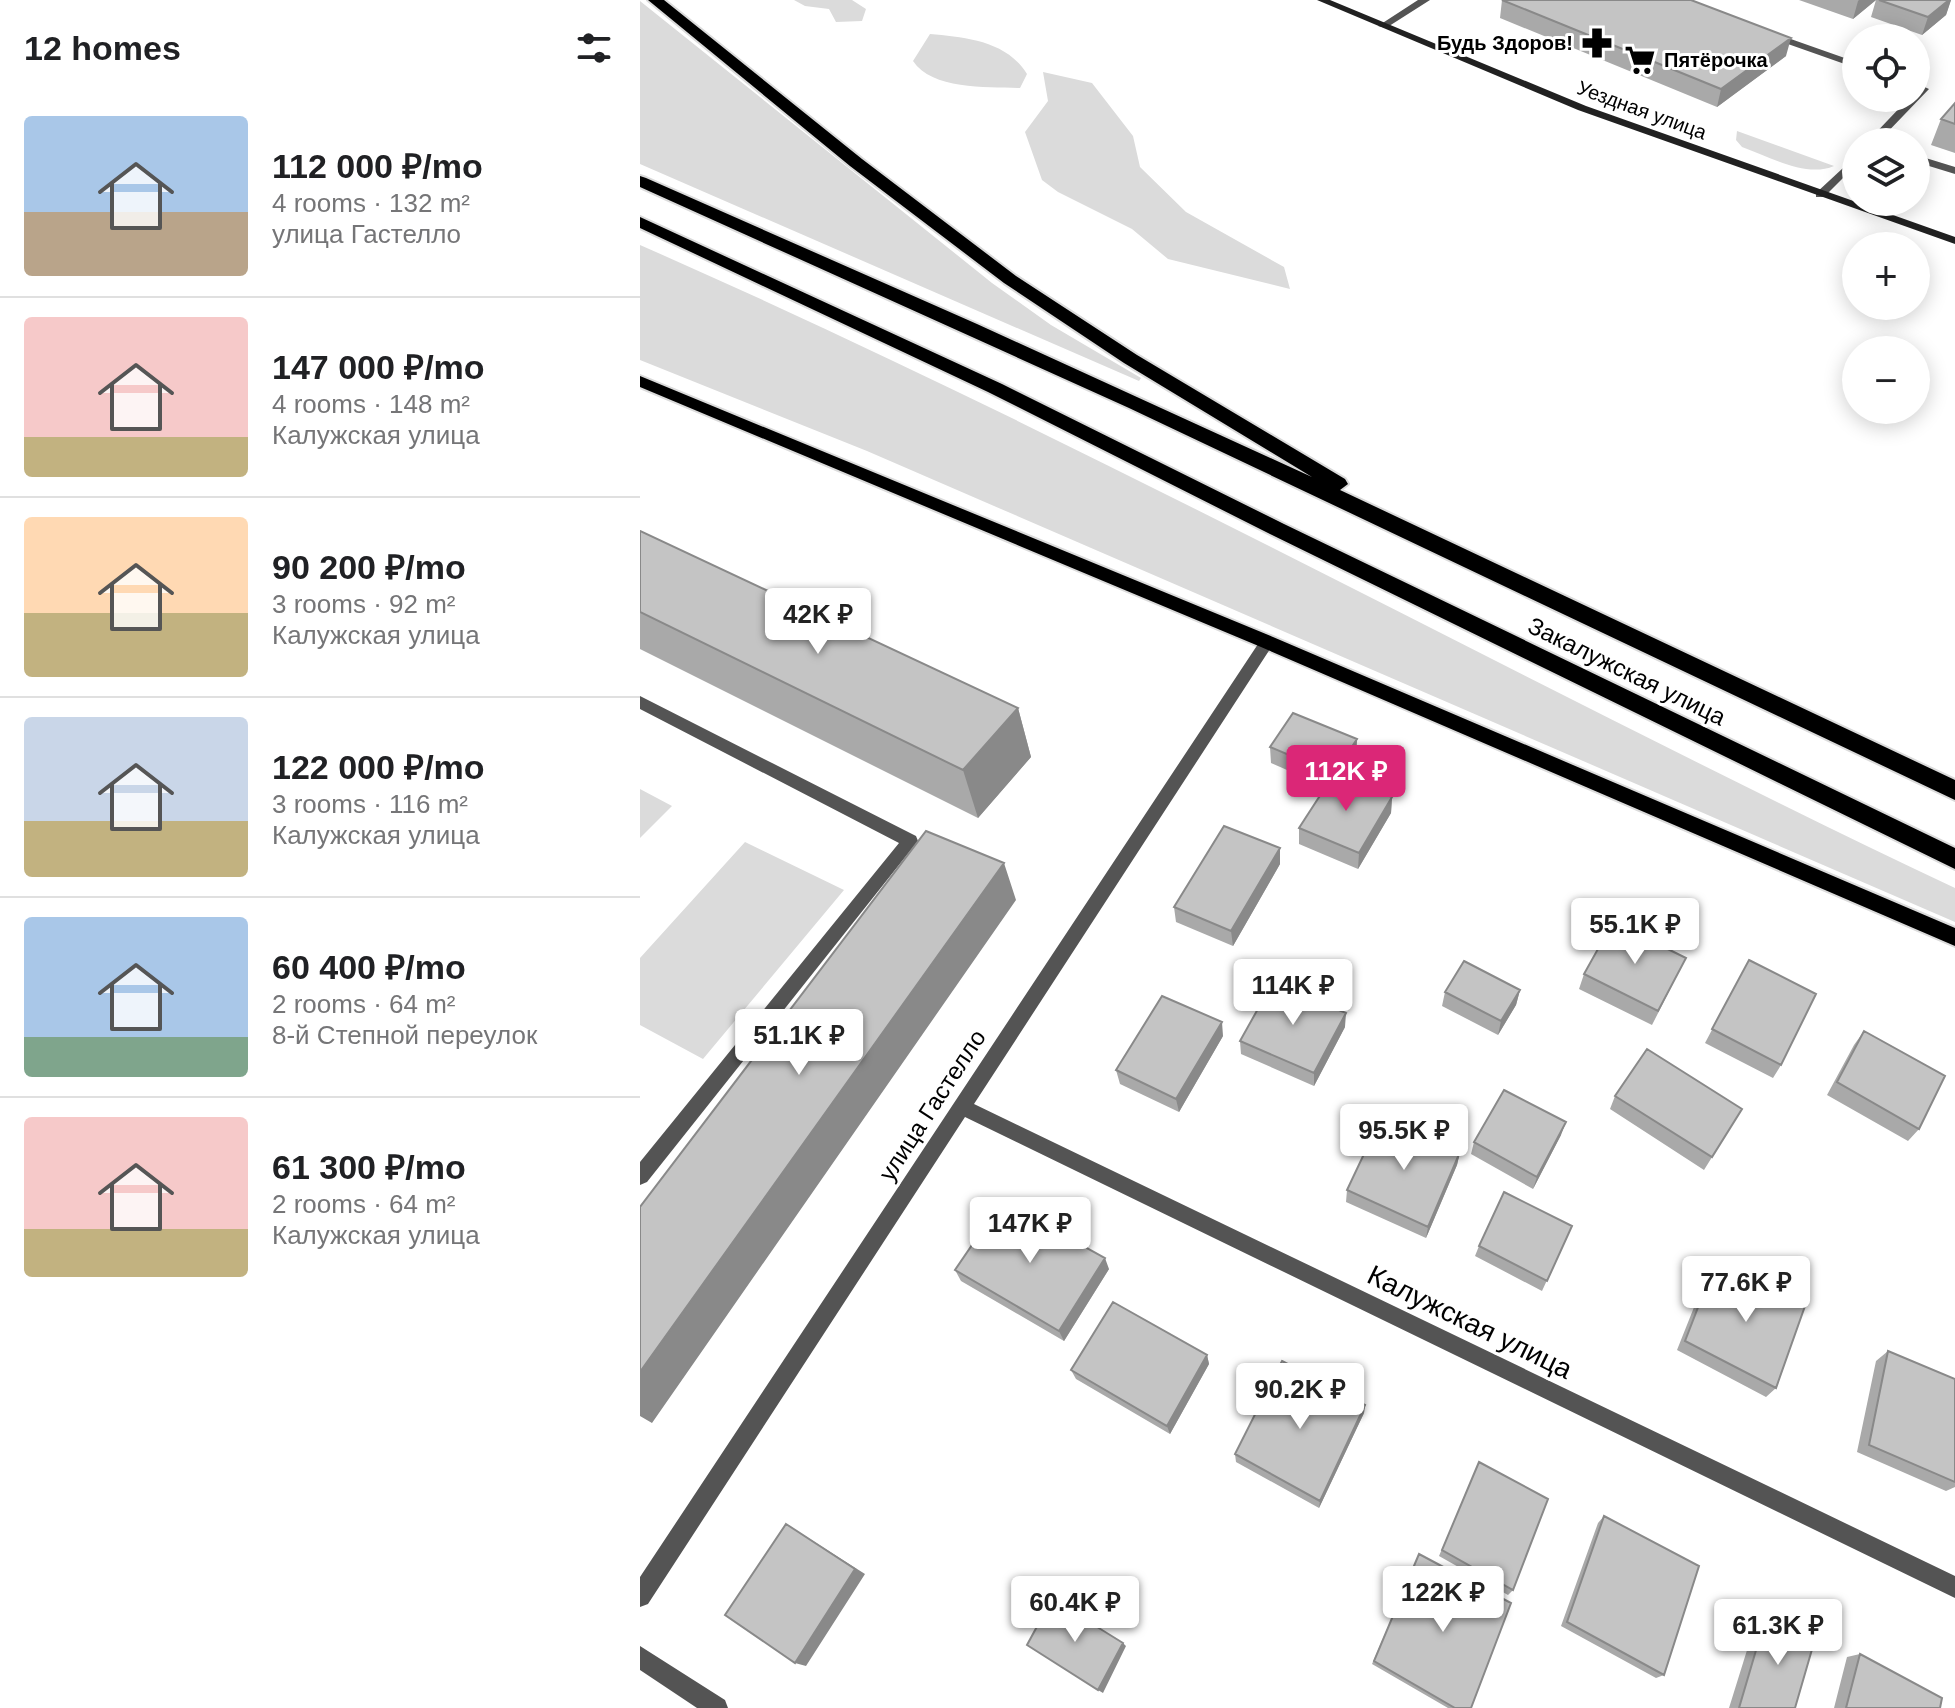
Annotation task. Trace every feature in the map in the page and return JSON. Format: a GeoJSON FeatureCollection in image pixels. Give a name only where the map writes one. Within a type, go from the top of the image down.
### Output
{"type":"FeatureCollection","features":[{"type":"Feature","properties":{"kind":"highway"},"geometry":{"type":"LineString","coordinates":[[655,0],[931,221],[1066,317],[1425,537]]}},
{"type":"Feature","properties":{"kind":"highway"},"geometry":{"type":"LineString","coordinates":[[640,181],[1046,361],[1425,537],[1955,791]]}},
{"type":"Feature","properties":{"kind":"highway","name":"Закалужская улица"},"geometry":{"type":"LineString","coordinates":[[640,222],[995,388],[1955,859]]}},
{"type":"Feature","properties":{"kind":"main road"},"geometry":{"type":"LineString","coordinates":[[640,381],[1267,642],[1955,937]]}},
{"type":"Feature","properties":{"kind":"street","name":"Уездная улица"},"geometry":{"type":"LineString","coordinates":[[1322,0],[1582,108],[1820,195],[1842,200]]}},
{"type":"Feature","properties":{"kind":"street"},"geometry":{"type":"LineString","coordinates":[[1383,26],[1425,0]]}},
{"type":"Feature","properties":{"kind":"street"},"geometry":{"type":"LineString","coordinates":[[1757,30],[1842,60]]}},
{"type":"Feature","properties":{"kind":"street"},"geometry":{"type":"LineString","coordinates":[[1885,128],[1901,112]]}},
{"type":"Feature","properties":{"kind":"street"},"geometry":{"type":"LineString","coordinates":[[1930,163],[1955,171]]}},
{"type":"Feature","properties":{"kind":"street"},"geometry":{"type":"LineString","coordinates":[[1820,195],[1842,173]]}},
{"type":"Feature","properties":{"kind":"street","name":"Уездная улица"},"geometry":{"type":"LineString","coordinates":[[1892,216],[1955,241]]}},
{"type":"Feature","properties":{"kind":"street","name":"улица Гастелло"},"geometry":{"type":"LineString","coordinates":[[640,1596],[1267,642]]}},
{"type":"Feature","properties":{"kind":"street"},"geometry":{"type":"LineString","coordinates":[[640,702],[910,841],[640,1176]]}},
{"type":"Feature","properties":{"kind":"street","name":"Калужская улица"},"geometry":{"type":"LineString","coordinates":[[960,1106],[1955,1587]]}},
{"type":"Feature","properties":{"kind":"street"},"geometry":{"type":"LineString","coordinates":[[640,1657],[717,1708]]}},
{"type":"Feature","properties":{"kind":"shaded area"},"geometry":{"type":"Polygon","coordinates":[[[794,0],[852,0],[866,9],[862,21],[836,22],[829,9],[805,6],[794,0]]]}},
{"type":"Feature","properties":{"kind":"shaded area"},"geometry":{"type":"Polygon","coordinates":[[[640,1],[992,283],[1051,325],[1141,378],[1139,381],[640,164],[640,1]]]}},
{"type":"Feature","properties":{"kind":"shaded area"},"geometry":{"type":"Polygon","coordinates":[[[930,34],[971,39],[1008,54],[1027,74],[1020,88],[977,87],[933,77],[913,61],[930,34]]]}},
{"type":"Feature","properties":{"kind":"shaded area"},"geometry":{"type":"Polygon","coordinates":[[[1043,72],[1092,83],[1133,136],[1140,167],[1186,212],[1284,267],[1290,289],[1168,259],[1132,229],[1058,192],[1042,180],[1025,132],[1048,101],[1043,72]]]}},
{"type":"Feature","properties":{"kind":"shaded area"},"geometry":{"type":"Polygon","coordinates":[[[1737,131],[1834,166],[1812,170],[1776,161],[1742,147],[1736,140],[1737,131]]]}},
{"type":"Feature","properties":{"kind":"shaded area"},"geometry":{"type":"Polygon","coordinates":[[[640,245],[807,320],[1136,479],[1626,727],[1955,888],[1955,922],[867,451],[640,360],[640,245]]]}},
{"type":"Feature","properties":{"kind":"shaded area"},"geometry":{"type":"Polygon","coordinates":[[[640,789],[672,806],[640,838],[640,789]]]}},
{"type":"Feature","properties":{"kind":"shaded area"},"geometry":{"type":"Polygon","coordinates":[[[745,842],[844,890],[703,1059],[640,1025],[640,958],[745,842]]]}},
{"type":"Feature","properties":{"kind":"building"},"geometry":{"type":"Polygon","coordinates":[[[1502,0],[1691,0],[1791,38],[1721,89],[1502,0]]]}},
{"type":"Feature","properties":{"kind":"building"},"geometry":{"type":"Polygon","coordinates":[[[1879,0],[1949,0],[1928,17],[1879,0]]]}},
{"type":"Feature","properties":{"kind":"building"},"geometry":{"type":"Polygon","coordinates":[[[1955,103],[1955,124],[1941,119],[1955,103]]]}},
{"type":"Feature","properties":{"kind":"building"},"geometry":{"type":"Polygon","coordinates":[[[640,531],[1018,708],[963,770],[640,612],[640,531]]]}},
{"type":"Feature","properties":{"kind":"building"},"geometry":{"type":"Polygon","coordinates":[[[1293,713],[1357,739],[1334,774],[1270,747],[1293,713]]]}},
{"type":"Feature","properties":{"kind":"building"},"geometry":{"type":"Polygon","coordinates":[[[1334,774],[1392,797],[1359,853],[1299,828],[1334,774]]]}},
{"type":"Feature","properties":{"kind":"building"},"geometry":{"type":"Polygon","coordinates":[[[1224,826],[1280,848],[1231,931],[1174,907],[1224,826]]]}},
{"type":"Feature","properties":{"kind":"building"},"geometry":{"type":"Polygon","coordinates":[[[926,831],[1004,863],[640,1372],[640,1207],[926,831]]]}},
{"type":"Feature","properties":{"kind":"building"},"geometry":{"type":"Polygon","coordinates":[[[1613,922],[1686,958],[1658,1011],[1584,974],[1613,922]]]}},
{"type":"Feature","properties":{"kind":"building"},"geometry":{"type":"Polygon","coordinates":[[[1749,960],[1816,994],[1781,1065],[1712,1029],[1749,960]]]}},
{"type":"Feature","properties":{"kind":"building"},"geometry":{"type":"Polygon","coordinates":[[[1464,961],[1520,990],[1501,1021],[1445,992],[1464,961]]]}},
{"type":"Feature","properties":{"kind":"building"},"geometry":{"type":"Polygon","coordinates":[[[1273,982],[1346,1013],[1314,1073],[1240,1041],[1273,982]]]}},
{"type":"Feature","properties":{"kind":"building"},"geometry":{"type":"Polygon","coordinates":[[[1162,996],[1222,1022],[1176,1099],[1116,1070],[1162,996]]]}},
{"type":"Feature","properties":{"kind":"building"},"geometry":{"type":"Polygon","coordinates":[[[1864,1031],[1945,1076],[1919,1129],[1837,1082],[1864,1031]]]}},
{"type":"Feature","properties":{"kind":"building"},"geometry":{"type":"Polygon","coordinates":[[[1647,1049],[1742,1109],[1712,1157],[1615,1096],[1647,1049]]]}},
{"type":"Feature","properties":{"kind":"building"},"geometry":{"type":"Polygon","coordinates":[[[1504,1090],[1566,1122],[1537,1177],[1474,1142],[1504,1090]]]}},
{"type":"Feature","properties":{"kind":"building"},"geometry":{"type":"Polygon","coordinates":[[[1381,1118],[1460,1152],[1428,1227],[1347,1190],[1381,1118]]]}},
{"type":"Feature","properties":{"kind":"building"},"geometry":{"type":"Polygon","coordinates":[[[1504,1192],[1572,1226],[1547,1281],[1479,1246],[1504,1192]]]}},
{"type":"Feature","properties":{"kind":"building"},"geometry":{"type":"Polygon","coordinates":[[[1002,1201],[1105,1258],[1059,1331],[955,1270],[1002,1201]]]}},
{"type":"Feature","properties":{"kind":"building"},"geometry":{"type":"Polygon","coordinates":[[[1716,1261],[1805,1306],[1776,1388],[1685,1341],[1716,1261]]]}},
{"type":"Feature","properties":{"kind":"building"},"geometry":{"type":"Polygon","coordinates":[[[1113,1302],[1207,1355],[1167,1426],[1071,1370],[1113,1302]]]}},
{"type":"Feature","properties":{"kind":"building"},"geometry":{"type":"Polygon","coordinates":[[[1888,1351],[1955,1379],[1955,1482],[1869,1445],[1888,1351]]]}},
{"type":"Feature","properties":{"kind":"building"},"geometry":{"type":"Polygon","coordinates":[[[1282,1361],[1365,1405],[1320,1501],[1235,1454],[1282,1361]]]}},
{"type":"Feature","properties":{"kind":"building"},"geometry":{"type":"Polygon","coordinates":[[[1479,1462],[1548,1499],[1513,1590],[1442,1550],[1479,1462]]]}},
{"type":"Feature","properties":{"kind":"building"},"geometry":{"type":"Polygon","coordinates":[[[1604,1516],[1699,1566],[1664,1675],[1567,1622],[1604,1516]]]}},
{"type":"Feature","properties":{"kind":"building"},"geometry":{"type":"Polygon","coordinates":[[[786,1524],[855,1569],[795,1663],[725,1615],[786,1524]]]}},
{"type":"Feature","properties":{"kind":"building"},"geometry":{"type":"Polygon","coordinates":[[[1419,1554],[1511,1603],[1471,1708],[1455,1708],[1374,1661],[1419,1554]]]}},
{"type":"Feature","properties":{"kind":"building"},"geometry":{"type":"Polygon","coordinates":[[[1052,1599],[1123,1643],[1098,1690],[1027,1645],[1052,1599]]]}},
{"type":"Feature","properties":{"kind":"building"},"geometry":{"type":"Polygon","coordinates":[[[1767,1613],[1815,1639],[1795,1708],[1739,1708],[1767,1613]]]}},
{"type":"Feature","properties":{"kind":"building"},"geometry":{"type":"Polygon","coordinates":[[[1860,1654],[1942,1698],[1940,1708],[1846,1708],[1860,1654]]]}},
{"type":"Feature","properties":{"kind":"place","name":"Будь Здоров!"},"geometry":{"type":"Point","coordinates":[1597,43]}},
{"type":"Feature","properties":{"kind":"place","name":"Пятёрочка"},"geometry":{"type":"Point","coordinates":[1640,60]}}]}
